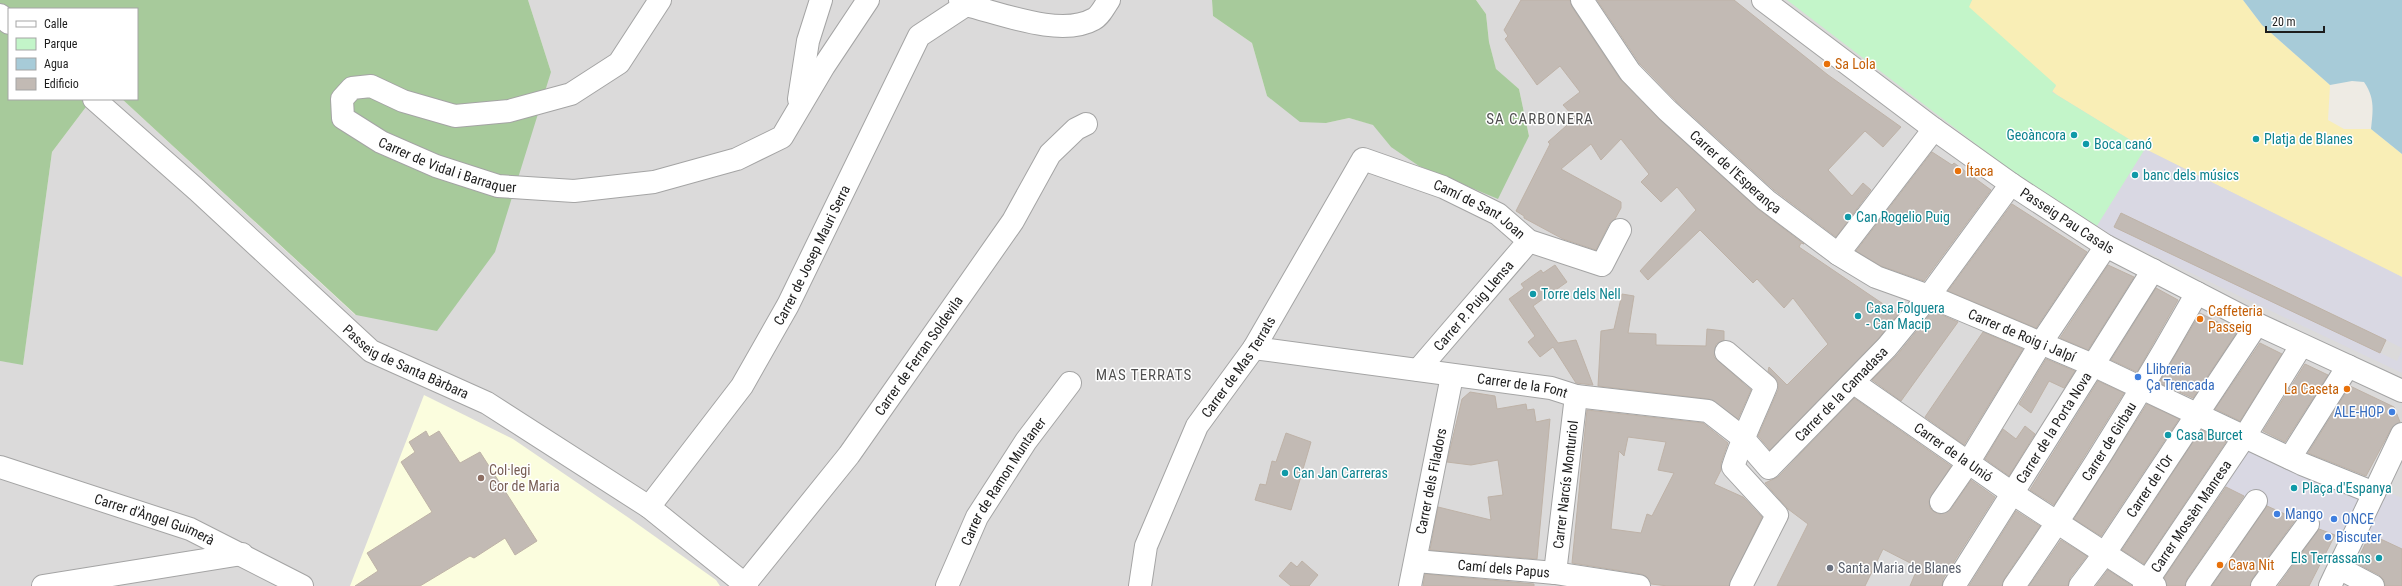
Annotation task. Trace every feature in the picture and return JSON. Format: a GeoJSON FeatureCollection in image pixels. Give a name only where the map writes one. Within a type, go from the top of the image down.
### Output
{"type":"FeatureCollection","features":[{"type":"Feature","properties":{"kind":"street","name":"Carrer de Vidal i Barraquer"},"geometry":{"type":"LineString","coordinates":[[660,0],[620,63],[571,94],[509,111],[455,116],[403,101],[371,86],[352,88],[342,98],[343,118],[380,142],[436,166],[498,186],[574,191],[654,182],[737,159],[782,137],[824,66],[868,0]]}},
{"type":"Feature","properties":{"kind":"street"},"geometry":{"type":"LineString","coordinates":[[797,112],[808,41],[821,0]]}},
{"type":"Feature","properties":{"kind":"street"},"geometry":{"type":"LineString","coordinates":[[963,2],[1050,26],[1084,24],[1096,19],[1109,0]]}},
{"type":"Feature","properties":{"kind":"street","name":"Carrer de l'Esperança"},"geometry":{"type":"LineString","coordinates":[[1582,0],[1630,72],[1667,110],[1766,200],[1838,254],[1876,277],[1928,296]]}},
{"type":"Feature","properties":{"kind":"street","name":"Passeig Pau Casals"},"geometry":{"type":"LineString","coordinates":[[1763,0],[1934,129],[2011,184],[2106,246],[2301,346],[2348,366],[2402,392]]}},
{"type":"Feature","properties":{"kind":"street","name":"Carrer de Josep Mauri Serra"},"geometry":{"type":"LineString","coordinates":[[648,507],[742,386],[788,305],[919,36],[963,2]]}},
{"type":"Feature","properties":{"kind":"street"},"geometry":{"type":"LineString","coordinates":[[0,15],[8,22]]}},
{"type":"Feature","properties":{"kind":"street","name":"Passeig de Santa Bàrbara"},"geometry":{"type":"LineString","coordinates":[[95,100],[197,190],[371,351],[487,403],[648,507],[746,585]]}},
{"type":"Feature","properties":{"kind":"street","name":"Carrer de Ferran Soldevila"},"geometry":{"type":"LineString","coordinates":[[746,585],[853,448],[1013,221],[1050,154],[1076,129],[1086,124]]}},
{"type":"Feature","properties":{"kind":"street"},"geometry":{"type":"LineString","coordinates":[[1838,254],[1934,129]]}},
{"type":"Feature","properties":{"kind":"street","name":"Camí de Sant Joan"},"geometry":{"type":"LineString","coordinates":[[1363,159],[1443,187],[1498,214],[1529,241],[1602,265],[1620,230]]}},
{"type":"Feature","properties":{"kind":"street","name":"Carrer de Mas Terrats"},"geometry":{"type":"LineString","coordinates":[[1140,586],[1146,546],[1197,426],[1254,348],[1363,159]]}},
{"type":"Feature","properties":{"kind":"street","name":"Carrer de la Camadasa"},"geometry":{"type":"LineString","coordinates":[[1769,468],[1854,383],[1928,296],[2011,184]]}},
{"type":"Feature","properties":{"kind":"street","name":"Carrer P. Puig Llensa"},"geometry":{"type":"LineString","coordinates":[[1418,370],[1529,241]]}},
{"type":"Feature","properties":{"kind":"street"},"geometry":{"type":"LineString","coordinates":[[1941,502],[1968,463],[2041,343],[2106,246]]}},
{"type":"Feature","properties":{"kind":"street","name":"Carrer de la Porta Nova"},"geometry":{"type":"LineString","coordinates":[[1954,586],[2012,493],[2095,366],[2153,270]]}},
{"type":"Feature","properties":{"kind":"street","name":"Carrer de Girbau"},"geometry":{"type":"LineString","coordinates":[[2014,586],[2058,523],[2144,388],[2197,293]]}},
{"type":"Feature","properties":{"kind":"street","name":"Carrer de Roig i Jalpí"},"geometry":{"type":"LineString","coordinates":[[1928,296],[2095,366],[2144,388],[2195,415],[2245,436]]}},
{"type":"Feature","properties":{"kind":"street","name":"Carrer de l'Or"},"geometry":{"type":"LineString","coordinates":[[2080,586],[2104,553],[2257,324]]}},
{"type":"Feature","properties":{"kind":"street","name":"Carrer Mossèn Manresa"},"geometry":{"type":"LineString","coordinates":[[2149,584],[2245,436],[2301,346]]}},
{"type":"Feature","properties":{"kind":"street","name":"Carrer de la Font"},"geometry":{"type":"LineString","coordinates":[[1254,348],[1452,376],[1551,388],[1576,396],[1708,410],[1743,438],[1769,468]]}},
{"type":"Feature","properties":{"kind":"street"},"geometry":{"type":"LineString","coordinates":[[1726,352],[1745,366],[1766,386],[1748,431],[1743,438],[1733,467],[1777,515],[1741,586]]}},
{"type":"Feature","properties":{"kind":"street"},"geometry":{"type":"LineString","coordinates":[[2290,458],[2348,366]]}},
{"type":"Feature","properties":{"kind":"street","name":"Carrer dels Filadors"},"geometry":{"type":"LineString","coordinates":[[1410,586],[1452,376]]}},
{"type":"Feature","properties":{"kind":"street","name":"Carrer de Ramon Muntaner"},"geometry":{"type":"LineString","coordinates":[[947,586],[977,517],[1026,441],[1070,383]]}},
{"type":"Feature","properties":{"kind":"street","name":"Carrer de la Unió"},"geometry":{"type":"LineString","coordinates":[[1854,383],[2012,493],[2149,584]]}},
{"type":"Feature","properties":{"kind":"street","name":"Carrer Narcís Monturiol"},"geometry":{"type":"LineString","coordinates":[[1555,573],[1576,396]]}},
{"type":"Feature","properties":{"kind":"street"},"geometry":{"type":"LineString","coordinates":[[2373,586],[2335,577],[2402,434]]}},
{"type":"Feature","properties":{"kind":"street"},"geometry":{"type":"LineString","coordinates":[[2245,436],[2290,458],[2374,493]]}},
{"type":"Feature","properties":{"kind":"street","name":"Carrer d'Àngel Guimerà"},"geometry":{"type":"LineString","coordinates":[[0,467],[190,529],[242,554],[302,586]]}},
{"type":"Feature","properties":{"kind":"street"},"geometry":{"type":"LineString","coordinates":[[2197,586],[2256,501]]}},
{"type":"Feature","properties":{"kind":"street"},"geometry":{"type":"LineString","coordinates":[[2262,586],[2308,524]]}},
{"type":"Feature","properties":{"kind":"street"},"geometry":{"type":"LineString","coordinates":[[43,586],[242,554]]}},
{"type":"Feature","properties":{"kind":"street","name":"Camí dels Papus"},"geometry":{"type":"LineString","coordinates":[[1416,561],[1555,573],[1639,586]]}},
{"type":"Feature","properties":{"kind":"shaded area"},"geometry":{"type":"Polygon","coordinates":[[[528,0],[1212,0],[1213,16],[1252,43],[1267,96],[1326,123],[1349,118],[1374,125],[1391,147],[1529,136],[1519,89],[1496,70],[1489,42],[1486,14],[1476,0],[1972,0],[2056,85],[2402,277],[2402,586],[0,586],[0,361],[23,364],[52,152],[91,100],[123,100],[355,315],[551,72],[528,0]]]}},
{"type":"Feature","properties":{"kind":"shaded area"},"geometry":{"type":"Polygon","coordinates":[[[2145,149],[2402,277],[2402,348],[2313,304],[2306,317],[2397,361],[2402,350],[2402,373],[2113,236],[2097,226],[2145,149]],[[2121,213],[2115,227],[2202,268],[2208,254],[2121,213]],[[2221,259],[2214,273],[2292,310],[2298,297],[2221,259]]]}},
{"type":"Feature","properties":{"kind":"shaded area","name":"Col·legi Cor de Maria"},"geometry":{"type":"Polygon","coordinates":[[[424,395],[513,439],[629,518],[716,580],[720,586],[350,586],[424,395]]]}},
{"type":"Feature","properties":{"kind":"shaded area","name":"Plaça d'Espanya"},"geometry":{"type":"Polygon","coordinates":[[[2245,436],[2374,493],[2390,493],[2402,498],[2402,549],[2357,530],[2350,547],[2335,535],[2235,493],[2219,482],[2245,436]]]}},
{"type":"Feature","properties":{"kind":"green space"},"geometry":{"type":"Polygon","coordinates":[[[0,0],[528,0],[551,72],[495,252],[437,331],[356,315],[123,100],[138,100],[138,8],[8,8],[8,100],[91,100],[52,152],[23,365],[0,361],[0,0]]]}},
{"type":"Feature","properties":{"kind":"green space"},"geometry":{"type":"Polygon","coordinates":[[[1212,0],[1476,0],[1486,14],[1489,42],[1496,69],[1519,89],[1529,136],[1498,199],[1419,166],[1391,147],[1373,125],[1349,118],[1326,123],[1300,122],[1267,96],[1252,43],[1213,16],[1212,0]]]}},
{"type":"Feature","properties":{"kind":"green space"},"geometry":{"type":"Polygon","coordinates":[[[1787,0],[1972,0],[1969,7],[2056,85],[2052,92],[2145,149],[2097,226],[2006,167],[1787,0]]]}},
{"type":"Feature","properties":{"kind":"sand","name":"Platja de Blanes"},"geometry":{"type":"Polygon","coordinates":[[[1972,0],[2243,0],[2262,25],[2330,85],[2328,120],[2344,129],[2371,129],[2402,154],[2402,277],[2145,149],[2057,95],[2052,91],[2056,86],[1968,7],[1972,0]]]}},
{"type":"Feature","properties":{"kind":"water"},"geometry":{"type":"Polygon","coordinates":[[[2243,0],[2402,0],[2402,154],[2371,129],[2373,110],[2372,99],[2364,82],[2352,81],[2330,85],[2262,25],[2243,0]]]}},
{"type":"Feature","properties":{"kind":"building"},"geometry":{"type":"Polygon","coordinates":[[[1521,0],[1570,0],[1572,7],[1620,79],[1659,119],[1758,209],[1804,244],[1801,243],[1799,247],[1898,314],[1878,339],[1770,450],[1758,436],[1778,390],[1778,383],[1768,371],[1769,367],[1787,385],[1828,344],[1793,298],[1784,308],[1757,279],[1753,283],[1700,230],[1648,280],[1640,271],[1696,210],[1677,187],[1661,202],[1641,182],[1649,174],[1621,139],[1601,160],[1591,144],[1561,169],[1621,202],[1621,208],[1615,219],[1609,224],[1596,250],[1563,239],[1524,218],[1524,216],[1516,211],[1550,144],[1548,142],[1575,118],[1563,105],[1580,92],[1560,66],[1537,85],[1505,39],[1508,36],[1504,30],[1521,0]]]}},
{"type":"Feature","properties":{"kind":"building"},"geometry":{"type":"Polygon","coordinates":[[[1597,0],[1734,0],[1828,75],[1901,127],[1883,147],[1865,131],[1828,170],[1852,196],[1863,183],[1871,190],[1836,237],[1774,190],[1676,101],[1640,64],[1597,0]]]}},
{"type":"Feature","properties":{"kind":"building"},"geometry":{"type":"Polygon","coordinates":[[[1932,152],[1952,165],[1954,163],[1991,190],[1924,281],[1881,266],[1856,251],[1932,152]]]}},
{"type":"Feature","properties":{"kind":"building"},"geometry":{"type":"Polygon","coordinates":[[[2012,204],[2087,252],[2036,328],[1948,291],[2012,204]]]}},
{"type":"Feature","properties":{"kind":"building"},"geometry":{"type":"Polygon","coordinates":[[[2121,213],[2386,340],[2380,353],[2114,227],[2121,213]]]}},
{"type":"Feature","properties":{"kind":"building"},"geometry":{"type":"Polygon","coordinates":[[[1555,265],[1567,282],[1533,306],[1558,343],[1576,340],[1593,385],[1576,383],[1553,347],[1540,357],[1528,342],[1535,336],[1509,299],[1524,288],[1521,284],[1541,270],[1543,273],[1555,265]]]}},
{"type":"Feature","properties":{"kind":"building"},"geometry":{"type":"Polygon","coordinates":[[[2108,265],[2134,277],[2088,350],[2060,338],[2108,265]]]}},
{"type":"Feature","properties":{"kind":"building"},"geometry":{"type":"Polygon","coordinates":[[[2156,288],[2178,300],[2137,372],[2111,360],[2156,288]]]}},
{"type":"Feature","properties":{"kind":"building"},"geometry":{"type":"Polygon","coordinates":[[[1622,294],[1634,296],[1628,333],[1656,334],[1656,345],[1706,346],[1707,329],[1724,331],[1724,340],[1716,344],[1714,357],[1751,390],[1738,419],[1709,399],[1598,386],[1601,331],[1614,329],[1622,294]]]}},
{"type":"Feature","properties":{"kind":"building"},"geometry":{"type":"Polygon","coordinates":[[[1933,311],[1958,322],[1901,401],[1872,380],[1897,355],[1933,311]]]}},
{"type":"Feature","properties":{"kind":"building"},"geometry":{"type":"Polygon","coordinates":[[[2200,313],[2237,332],[2193,398],[2159,383],[2200,313]]]}},
{"type":"Feature","properties":{"kind":"building"},"geometry":{"type":"Polygon","coordinates":[[[1983,332],[2023,349],[1964,445],[1925,417],[1983,332]]]}},
{"type":"Feature","properties":{"kind":"building"},"geometry":{"type":"Polygon","coordinates":[[[2260,343],[2282,354],[2240,421],[2215,409],[2260,343]]]}},
{"type":"Feature","properties":{"kind":"building"},"geometry":{"type":"Polygon","coordinates":[[[2046,359],[2075,371],[2064,388],[2049,381],[2031,413],[2019,404],[2046,359]]]}},
{"type":"Feature","properties":{"kind":"building"},"geometry":{"type":"Polygon","coordinates":[[[2305,364],[2328,375],[2285,442],[2263,431],[2305,364]]]}},
{"type":"Feature","properties":{"kind":"building"},"geometry":{"type":"Polygon","coordinates":[[[2098,381],[2124,393],[2054,505],[2030,490],[2098,381]]]}},
{"type":"Feature","properties":{"kind":"building"},"geometry":{"type":"Polygon","coordinates":[[[2350,386],[2394,407],[2400,422],[2391,429],[2366,476],[2308,453],[2350,386]]]}},
{"type":"Feature","properties":{"kind":"building"},"geometry":{"type":"Polygon","coordinates":[[[1470,392],[1495,396],[1497,409],[1526,404],[1527,410],[1534,409],[1536,422],[1550,419],[1537,559],[1430,550],[1438,507],[1491,520],[1488,497],[1503,495],[1498,460],[1471,465],[1447,462],[1462,399],[1470,392]]]}},
{"type":"Feature","properties":{"kind":"building"},"geometry":{"type":"Polygon","coordinates":[[[1854,398],[1951,466],[1929,501],[1930,508],[1934,512],[1940,514],[1951,509],[1971,480],[1995,497],[1943,579],[1942,586],[1910,586],[1918,567],[1883,549],[1865,586],[1777,586],[1808,524],[1788,509],[1765,483],[1778,477],[1854,398]]]}},
{"type":"Feature","properties":{"kind":"building"},"geometry":{"type":"Polygon","coordinates":[[[2147,404],[2179,419],[2101,536],[2074,519],[2147,404]]]}},
{"type":"Feature","properties":{"kind":"building"},"geometry":{"type":"Polygon","coordinates":[[[1587,410],[1703,423],[1728,443],[1721,463],[1721,470],[1714,484],[1743,497],[1762,517],[1729,586],[1668,586],[1651,584],[1647,577],[1641,574],[1572,563],[1587,410]],[[1628,437],[1624,456],[1619,451],[1611,529],[1641,533],[1647,514],[1652,516],[1674,473],[1658,470],[1666,442],[1628,437]]]}},
{"type":"Feature","properties":{"kind":"building"},"geometry":{"type":"Polygon","coordinates":[[[2025,426],[2035,434],[2009,476],[1985,459],[2003,429],[2016,439],[2025,426]]]}},
{"type":"Feature","properties":{"kind":"building"},"geometry":{"type":"Polygon","coordinates":[[[2201,430],[2226,442],[2144,564],[2122,550],[2201,430]]]}},
{"type":"Feature","properties":{"kind":"building"},"geometry":{"type":"Polygon","coordinates":[[[426,431],[429,437],[439,431],[460,463],[480,452],[537,541],[515,555],[505,538],[474,558],[470,556],[420,586],[355,586],[378,571],[367,553],[432,512],[401,462],[415,452],[409,442],[426,431]]]}},
{"type":"Feature","properties":{"kind":"building","name":"Can Jan Carreras"},"geometry":{"type":"Polygon","coordinates":[[[1286,433],[1311,442],[1291,510],[1255,500],[1260,484],[1266,485],[1272,461],[1276,462],[1286,433]]]}},
{"type":"Feature","properties":{"kind":"building"},"geometry":{"type":"Polygon","coordinates":[[[2226,487],[2244,496],[2187,579],[2185,586],[2167,586],[2164,578],[2226,487]]]}},
{"type":"Feature","properties":{"kind":"building"},"geometry":{"type":"Polygon","coordinates":[[[2267,506],[2296,519],[2252,579],[2250,586],[2212,586],[2267,506]]]}},
{"type":"Feature","properties":{"kind":"building"},"geometry":{"type":"Polygon","coordinates":[[[2016,511],[2040,526],[2004,579],[2002,586],[1969,586],[2016,511]]]}},
{"type":"Feature","properties":{"kind":"building"},"geometry":{"type":"Polygon","coordinates":[[[2319,529],[2335,535],[2309,586],[2278,586],[2319,529]]]}},
{"type":"Feature","properties":{"kind":"building","name":"Els Terrassans"},"geometry":{"type":"Polygon","coordinates":[[[2370,534],[2402,549],[2402,586],[2385,586],[2384,580],[2379,575],[2356,563],[2370,534]]]}},
{"type":"Feature","properties":{"kind":"building"},"geometry":{"type":"Polygon","coordinates":[[[2061,540],[2087,556],[2070,578],[2068,586],[2029,586],[2061,540]]]}},
{"type":"Feature","properties":{"kind":"building"},"geometry":{"type":"Polygon","coordinates":[[[1302,561],[1318,575],[1309,586],[1291,586],[1279,576],[1291,562],[1297,567],[1302,561]]]}},
{"type":"Feature","properties":{"kind":"building"},"geometry":{"type":"Polygon","coordinates":[[[2108,570],[2132,586],[2096,586],[2108,570]]]}},
{"type":"Feature","properties":{"kind":"building"},"geometry":{"type":"Polygon","coordinates":[[[1425,574],[1534,584],[1534,586],[1423,586],[1425,574]]]}},
{"type":"Feature","properties":{"kind":"place","name":"Sa Lola"},"geometry":{"type":"Point","coordinates":[1827,64]}},
{"type":"Feature","properties":{"kind":"place","name":"Geoàncora"},"geometry":{"type":"Point","coordinates":[2074,135]}},
{"type":"Feature","properties":{"kind":"place","name":"Platja de Blanes"},"geometry":{"type":"Point","coordinates":[2256,139]}},
{"type":"Feature","properties":{"kind":"place","name":"Boca canó"},"geometry":{"type":"Point","coordinates":[2086,144]}},
{"type":"Feature","properties":{"kind":"place","name":"Ítaca"},"geometry":{"type":"Point","coordinates":[1958,171]}},
{"type":"Feature","properties":{"kind":"place","name":"banc dels músics"},"geometry":{"type":"Point","coordinates":[2135,175]}},
{"type":"Feature","properties":{"kind":"place","name":"Can Rogelio Puig"},"geometry":{"type":"Point","coordinates":[1848,217]}},
{"type":"Feature","properties":{"kind":"place","name":"Torre dels Nell"},"geometry":{"type":"Point","coordinates":[1533,294]}},
{"type":"Feature","properties":{"kind":"place","name":"Casa Folguera - Can Macip"},"geometry":{"type":"Point","coordinates":[1858,316]}},
{"type":"Feature","properties":{"kind":"place","name":"Caffeteria Passeig"},"geometry":{"type":"Point","coordinates":[2200,319]}},
{"type":"Feature","properties":{"kind":"place","name":"Llibreria Ça Trencada"},"geometry":{"type":"Point","coordinates":[2138,377]}},
{"type":"Feature","properties":{"kind":"place","name":"La Caseta"},"geometry":{"type":"Point","coordinates":[2347,389]}},
{"type":"Feature","properties":{"kind":"place","name":"ALE-HOP"},"geometry":{"type":"Point","coordinates":[2392,412]}},
{"type":"Feature","properties":{"kind":"place","name":"Casa Burcet"},"geometry":{"type":"Point","coordinates":[2168,435]}},
{"type":"Feature","properties":{"kind":"place","name":"Can Jan Carreras"},"geometry":{"type":"Point","coordinates":[1285,473]}},
{"type":"Feature","properties":{"kind":"place","name":"Col·legi Cor de Maria"},"geometry":{"type":"Point","coordinates":[481,478]}},
{"type":"Feature","properties":{"kind":"place","name":"Plaça d'Espanya"},"geometry":{"type":"Point","coordinates":[2294,488]}},
{"type":"Feature","properties":{"kind":"place","name":"Mango"},"geometry":{"type":"Point","coordinates":[2277,514]}},
{"type":"Feature","properties":{"kind":"place","name":"ONCE"},"geometry":{"type":"Point","coordinates":[2334,519]}},
{"type":"Feature","properties":{"kind":"place","name":"Biscuter"},"geometry":{"type":"Point","coordinates":[2328,537]}},
{"type":"Feature","properties":{"kind":"place","name":"Els Terrassans"},"geometry":{"type":"Point","coordinates":[2379,558]}},
{"type":"Feature","properties":{"kind":"place","name":"Cava Nit"},"geometry":{"type":"Point","coordinates":[2220,565]}},
{"type":"Feature","properties":{"kind":"place","name":"Santa Maria de Blanes"},"geometry":{"type":"Point","coordinates":[1830,568]}},
{"type":"Feature","properties":{"kind":"district","name":"SA CARBONERA"},"geometry":{"type":"Point","coordinates":[1540,119]}},
{"type":"Feature","properties":{"kind":"district","name":"MAS TERRATS"},"geometry":{"type":"Point","coordinates":[1144,375]}}]}
